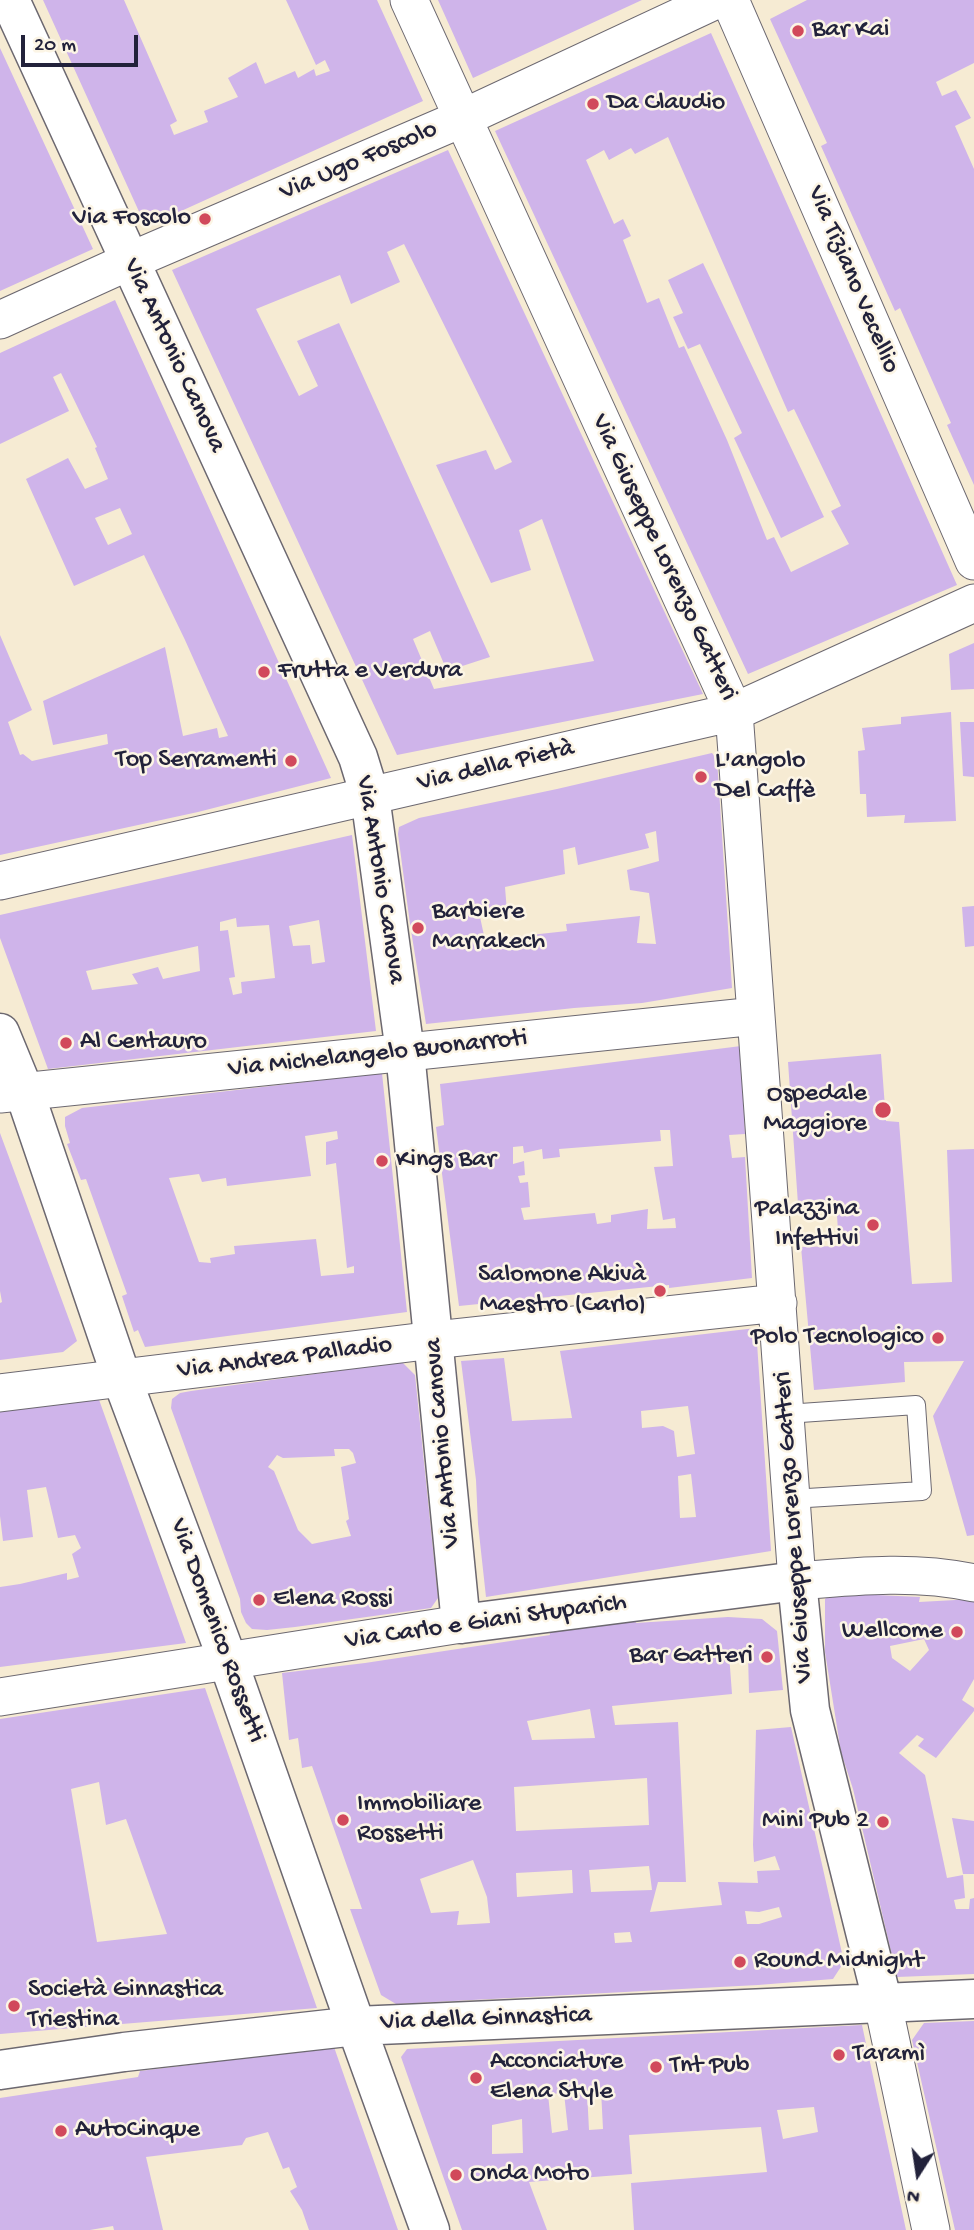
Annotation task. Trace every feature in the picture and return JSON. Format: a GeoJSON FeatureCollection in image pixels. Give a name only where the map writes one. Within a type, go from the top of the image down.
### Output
{"type":"FeatureCollection","features":[{"type":"Feature","properties":{"kind":"main road","name":"Via Antonio Canova"},"geometry":{"type":"LineString","coordinates":[[10,0],[358,757],[370,796],[405,1052],[461,1624]]}},
{"type":"Feature","properties":{"kind":"main road","name":"Via Domenico Rossetti"},"geometry":{"type":"LineString","coordinates":[[0,1033],[12,1093],[228,1661],[430,2230]]}},
{"type":"Feature","properties":{"kind":"main road","name":"Via Carlo e Giani Stuparich"},"geometry":{"type":"LineString","coordinates":[[461,1624],[797,1581]]}},
{"type":"Feature","properties":{"kind":"main road","name":"Via Giuseppe Lorenzo Gatteri"},"geometry":{"type":"LineString","coordinates":[[797,1581],[810,1710],[883,2004]]}},
{"type":"Feature","properties":{"kind":"main road","name":"Via della Ginnastica"},"geometry":{"type":"LineString","coordinates":[[0,2070],[124,2052],[356,2026],[974,1999]]}},
{"type":"Feature","properties":{"kind":"street","name":"Via Giuseppe Lorenzo Gatteri"},"geometry":{"type":"LineString","coordinates":[[409,0],[734,712],[797,1581]]}},
{"type":"Feature","properties":{"kind":"street","name":"Via Ugo Foscolo"},"geometry":{"type":"LineString","coordinates":[[0,320],[463,118],[716,0]]}},
{"type":"Feature","properties":{"kind":"street","name":"Via Tiziano Vecellio"},"geometry":{"type":"LineString","coordinates":[[730,0],[974,561]]}},
{"type":"Feature","properties":{"kind":"street","name":"Via della Pietà"},"geometry":{"type":"LineString","coordinates":[[0,881],[734,712],[974,603]]}},
{"type":"Feature","properties":{"kind":"street","name":"Via Michelangelo Buonarroti"},"geometry":{"type":"LineString","coordinates":[[12,1093],[756,1016]]}},
{"type":"Feature","properties":{"kind":"street","name":"Via Andrea Palladio"},"geometry":{"type":"LineString","coordinates":[[0,1393],[435,1340],[778,1303]]}},
{"type":"Feature","properties":{"kind":"street","name":"Via Carlo e Giani Stuparich"},"geometry":{"type":"LineString","coordinates":[[797,1581],[854,1576],[915,1576],[974,1583]]}},
{"type":"Feature","properties":{"kind":"street","name":"Via Carlo e Giani Stuparich"},"geometry":{"type":"LineString","coordinates":[[0,1697],[461,1624]]}},
{"type":"Feature","properties":{"kind":"street","name":"Via Giuseppe Lorenzo Gatteri"},"geometry":{"type":"LineString","coordinates":[[883,2004],[931,2230]]}},
{"type":"Feature","properties":{"kind":"lane"},"geometry":{"type":"LineString","coordinates":[[786,1414],[916,1405],[922,1492],[791,1499]]}},
{"type":"Feature","properties":{"kind":"building"},"geometry":{"type":"Polygon","coordinates":[[[43,0],[124,0],[177,121],[170,125],[174,135],[208,122],[204,111],[238,97],[228,78],[256,62],[265,84],[295,71],[298,78],[314,69],[316,76],[330,71],[325,60],[316,65],[286,0],[377,0],[423,101],[146,227],[43,0]]]}},
{"type":"Feature","properties":{"kind":"building"},"geometry":{"type":"Polygon","coordinates":[[[438,0],[642,0],[473,78],[438,0]]]}},
{"type":"Feature","properties":{"kind":"building"},"geometry":{"type":"Polygon","coordinates":[[[807,0],[974,0],[974,63],[936,82],[942,96],[956,90],[971,118],[955,126],[974,169],[974,485],[947,425],[951,423],[900,308],[895,311],[821,146],[827,143],[770,19],[807,0]]]}},
{"type":"Feature","properties":{"kind":"building"},"geometry":{"type":"Polygon","coordinates":[[[711,33],[957,585],[748,674],[495,131],[711,33]],[[668,137],[635,154],[631,148],[609,160],[604,150],[586,160],[614,224],[623,219],[631,236],[623,240],[647,303],[659,298],[679,348],[684,346],[727,440],[767,540],[774,537],[791,572],[849,544],[831,511],[841,506],[794,409],[788,412],[668,137]]]}},
{"type":"Feature","properties":{"kind":"building"},"geometry":{"type":"Polygon","coordinates":[[[0,48],[93,249],[0,291],[0,48]]]}},
{"type":"Feature","properties":{"kind":"building"},"geometry":{"type":"Polygon","coordinates":[[[448,150],[703,694],[397,755],[172,270],[448,150]],[[404,244],[387,252],[400,282],[351,304],[340,275],[256,309],[299,396],[318,386],[297,341],[339,323],[490,657],[447,671],[430,631],[413,639],[434,689],[594,661],[542,519],[519,530],[531,570],[491,583],[436,465],[486,450],[495,470],[512,462],[404,244]]]}},
{"type":"Feature","properties":{"kind":"building"},"geometry":{"type":"Polygon","coordinates":[[[703,263],[824,517],[781,538],[734,438],[742,433],[700,344],[688,349],[673,317],[683,313],[668,280],[703,263]]]}},
{"type":"Feature","properties":{"kind":"building"},"geometry":{"type":"Polygon","coordinates":[[[115,300],[331,778],[198,812],[0,855],[0,635],[32,710],[8,722],[20,755],[23,754],[32,761],[108,744],[107,734],[53,745],[43,701],[165,647],[183,736],[217,728],[219,738],[228,736],[144,555],[74,586],[26,479],[68,458],[85,489],[108,479],[95,448],[97,447],[61,373],[53,377],[69,411],[0,444],[0,353],[115,300]],[[120,508],[95,518],[108,545],[132,534],[120,508]]]}},
{"type":"Feature","properties":{"kind":"building"},"geometry":{"type":"Polygon","coordinates":[[[974,643],[974,689],[951,690],[949,654],[974,643]]]}},
{"type":"Feature","properties":{"kind":"building"},"geometry":{"type":"Polygon","coordinates":[[[951,712],[956,821],[904,823],[905,815],[867,817],[866,794],[860,794],[858,751],[865,750],[862,728],[901,724],[901,717],[951,712]]]}},
{"type":"Feature","properties":{"kind":"building"},"geometry":{"type":"Polygon","coordinates":[[[960,722],[974,722],[974,777],[963,776],[960,722]]]}},
{"type":"Feature","properties":{"kind":"building"},"geometry":{"type":"Polygon","coordinates":[[[712,753],[717,759],[732,988],[642,1003],[426,1024],[410,924],[399,827],[419,818],[712,753]],[[656,831],[645,834],[649,848],[578,865],[575,847],[563,850],[565,874],[505,887],[507,912],[480,917],[485,940],[567,931],[566,924],[640,916],[637,943],[656,944],[649,893],[630,890],[627,870],[659,861],[656,831]]]}},
{"type":"Feature","properties":{"kind":"building"},"geometry":{"type":"Polygon","coordinates":[[[352,835],[376,1031],[48,1069],[0,938],[0,915],[352,835]],[[236,918],[220,922],[220,931],[228,930],[235,977],[229,978],[233,995],[242,993],[241,982],[275,978],[269,925],[237,927],[236,918]],[[319,920],[289,926],[293,946],[310,945],[312,964],[325,962],[319,920]],[[198,946],[86,971],[92,990],[138,984],[132,974],[158,967],[163,979],[200,971],[198,946]]]}},
{"type":"Feature","properties":{"kind":"building"},"geometry":{"type":"Polygon","coordinates":[[[974,906],[974,946],[965,947],[962,907],[974,906]]]}},
{"type":"Feature","properties":{"kind":"building"},"geometry":{"type":"Polygon","coordinates":[[[741,1046],[745,1134],[729,1135],[732,1158],[745,1157],[752,1278],[459,1306],[436,1127],[444,1125],[440,1084],[741,1046]],[[660,1130],[661,1141],[559,1149],[560,1157],[543,1159],[542,1149],[524,1153],[523,1146],[513,1147],[513,1164],[524,1161],[525,1175],[518,1176],[520,1183],[528,1182],[530,1207],[521,1208],[524,1220],[595,1213],[597,1224],[611,1222],[611,1215],[648,1209],[647,1229],[676,1228],[675,1218],[663,1220],[654,1167],[673,1166],[670,1130],[660,1130]]]}},
{"type":"Feature","properties":{"kind":"building","name":"Palazzina Infettivi"},"geometry":{"type":"Polygon","coordinates":[[[881,1054],[886,1121],[899,1122],[912,1284],[952,1282],[947,1150],[974,1149],[974,1535],[967,1536],[933,1416],[964,1361],[904,1362],[905,1382],[814,1390],[801,1247],[839,1246],[836,1200],[798,1204],[788,1062],[881,1054]]]}},
{"type":"Feature","properties":{"kind":"building"},"geometry":{"type":"Polygon","coordinates":[[[382,1073],[407,1312],[145,1347],[138,1330],[134,1332],[122,1296],[127,1294],[86,1179],[81,1180],[67,1144],[70,1143],[65,1117],[82,1108],[382,1073]],[[337,1131],[305,1136],[311,1176],[227,1186],[226,1178],[202,1182],[199,1174],[169,1178],[199,1262],[211,1263],[210,1258],[235,1254],[234,1246],[316,1239],[321,1276],[354,1273],[354,1266],[347,1268],[336,1163],[326,1165],[326,1142],[338,1139],[337,1131]]]}},
{"type":"Feature","properties":{"kind":"building"},"geometry":{"type":"Polygon","coordinates":[[[0,1133],[77,1341],[63,1352],[0,1360],[0,1133]]]}},
{"type":"Feature","properties":{"kind":"building"},"geometry":{"type":"Polygon","coordinates":[[[756,1328],[771,1551],[486,1597],[476,1480],[461,1361],[504,1358],[512,1421],[572,1418],[560,1351],[756,1328]],[[688,1406],[641,1411],[642,1428],[663,1426],[674,1431],[677,1457],[695,1454],[688,1406]],[[691,1474],[678,1476],[680,1518],[696,1517],[691,1474]]]}},
{"type":"Feature","properties":{"kind":"building"},"geometry":{"type":"Polygon","coordinates":[[[402,1362],[415,1375],[438,1598],[431,1608],[295,1627],[252,1629],[241,1612],[240,1599],[171,1408],[172,1399],[180,1393],[402,1362]],[[334,1449],[335,1456],[283,1458],[277,1455],[268,1467],[274,1471],[298,1530],[312,1544],[351,1536],[346,1521],[349,1519],[341,1467],[356,1463],[349,1449],[334,1449]]]}},
{"type":"Feature","properties":{"kind":"building"},"geometry":{"type":"Polygon","coordinates":[[[97,1394],[186,1643],[0,1667],[0,1587],[67,1573],[67,1580],[79,1577],[72,1554],[81,1548],[75,1535],[58,1538],[46,1487],[27,1490],[33,1537],[3,1541],[0,1516],[0,1409],[97,1394]]]}},
{"type":"Feature","properties":{"kind":"building"},"geometry":{"type":"Polygon","coordinates":[[[832,1593],[920,1597],[919,1602],[974,1599],[974,1679],[962,1700],[974,1708],[974,1711],[936,1758],[918,1746],[924,1739],[917,1735],[899,1753],[925,1775],[947,1878],[963,1875],[965,1898],[954,1900],[956,1909],[969,1909],[970,1899],[974,1898],[974,1974],[897,1977],[853,1789],[841,1752],[825,1652],[825,1599],[832,1593]],[[924,1639],[890,1646],[892,1658],[910,1671],[929,1650],[924,1639]]]}},
{"type":"Feature","properties":{"kind":"building"},"geometry":{"type":"Polygon","coordinates":[[[635,1616],[636,1623],[728,1617],[762,1619],[777,1631],[783,1690],[749,1693],[748,1654],[729,1654],[732,1694],[612,1706],[615,1725],[678,1722],[686,1882],[658,1882],[650,1912],[722,1905],[718,1882],[758,1883],[757,1871],[780,1870],[775,1856],[754,1862],[756,1730],[791,1727],[844,1962],[833,1979],[396,2004],[381,1995],[350,1909],[362,1909],[312,1766],[302,1768],[298,1738],[289,1740],[282,1673],[550,1635],[549,1629],[635,1616]],[[590,1709],[527,1721],[532,1740],[595,1738],[590,1709]],[[647,1778],[514,1787],[516,1831],[649,1825],[647,1778]],[[473,1860],[420,1879],[431,1913],[459,1911],[457,1925],[490,1923],[487,1897],[473,1860]],[[649,1866],[589,1870],[591,1892],[652,1890],[649,1866]],[[572,1870],[516,1873],[517,1897],[573,1893],[572,1870]],[[779,1907],[759,1912],[745,1911],[747,1924],[759,1924],[782,1917],[779,1907]],[[630,1932],[614,1933],[615,1943],[632,1942],[630,1932]]]}},
{"type":"Feature","properties":{"kind":"building"},"geometry":{"type":"Polygon","coordinates":[[[205,1688],[317,2008],[0,2034],[0,1719],[205,1688]],[[99,1782],[71,1789],[97,1942],[167,1934],[126,1819],[106,1825],[99,1782]]]}},
{"type":"Feature","properties":{"kind":"building"},"geometry":{"type":"Polygon","coordinates":[[[952,1818],[974,1821],[974,1874],[963,1874],[952,1818]]]}},
{"type":"Feature","properties":{"kind":"building"},"geometry":{"type":"Polygon","coordinates":[[[974,2021],[974,2230],[955,2230],[912,2040],[924,2023],[974,2021]]]}},
{"type":"Feature","properties":{"kind":"building"},"geometry":{"type":"Polygon","coordinates":[[[862,2025],[906,2230],[634,2230],[631,2183],[767,2172],[761,2127],[629,2135],[632,2174],[529,2182],[547,2230],[462,2230],[401,2057],[407,2049],[862,2025]],[[601,2090],[587,2091],[589,2130],[603,2129],[601,2090]],[[564,2093],[548,2094],[552,2133],[568,2130],[564,2093]],[[814,2107],[777,2110],[783,2139],[818,2132],[814,2107]],[[522,2119],[492,2125],[492,2154],[523,2153],[522,2119]]]}},
{"type":"Feature","properties":{"kind":"building"},"geometry":{"type":"Polygon","coordinates":[[[334,2047],[398,2230],[309,2230],[302,2210],[290,2191],[297,2187],[289,2167],[283,2169],[268,2132],[246,2138],[242,2145],[146,2157],[163,2230],[114,2230],[113,2226],[90,2230],[0,2230],[0,2098],[138,2077],[140,2071],[334,2047]]]}},
{"type":"Feature","properties":{"kind":"place","name":"Bar Kai"},"geometry":{"type":"Point","coordinates":[798,31]}},
{"type":"Feature","properties":{"kind":"place","name":"Da Claudio"},"geometry":{"type":"Point","coordinates":[593,104]}},
{"type":"Feature","properties":{"kind":"place","name":"Via Foscolo"},"geometry":{"type":"Point","coordinates":[205,219]}},
{"type":"Feature","properties":{"kind":"place","name":"Frutta e Verdura"},"geometry":{"type":"Point","coordinates":[264,672]}},
{"type":"Feature","properties":{"kind":"place","name":"Top Serramenti"},"geometry":{"type":"Point","coordinates":[291,761]}},
{"type":"Feature","properties":{"kind":"place","name":"L'angolo Del Caffè"},"geometry":{"type":"Point","coordinates":[701,777]}},
{"type":"Feature","properties":{"kind":"place","name":"Barbiere Marrakech"},"geometry":{"type":"Point","coordinates":[418,928]}},
{"type":"Feature","properties":{"kind":"place","name":"Al Centauro"},"geometry":{"type":"Point","coordinates":[66,1043]}},
{"type":"Feature","properties":{"kind":"place","name":"Ospedale Maggiore"},"geometry":{"type":"Point","coordinates":[883,1110]}},
{"type":"Feature","properties":{"kind":"place","name":"Kings Bar"},"geometry":{"type":"Point","coordinates":[382,1161]}},
{"type":"Feature","properties":{"kind":"place","name":"Palazzina Infettivi"},"geometry":{"type":"Point","coordinates":[873,1225]}},
{"type":"Feature","properties":{"kind":"place","name":"Salomone Akivà Maestro (Carlo)"},"geometry":{"type":"Point","coordinates":[660,1291]}},
{"type":"Feature","properties":{"kind":"place","name":"Polo Tecnologico"},"geometry":{"type":"Point","coordinates":[938,1338]}},
{"type":"Feature","properties":{"kind":"place","name":"Elena Rossi"},"geometry":{"type":"Point","coordinates":[259,1600]}},
{"type":"Feature","properties":{"kind":"place","name":"Wellcome"},"geometry":{"type":"Point","coordinates":[957,1632]}},
{"type":"Feature","properties":{"kind":"place","name":"Bar Gatteri"},"geometry":{"type":"Point","coordinates":[767,1657]}},
{"type":"Feature","properties":{"kind":"place","name":"Immobiliare Rossetti"},"geometry":{"type":"Point","coordinates":[343,1820]}},
{"type":"Feature","properties":{"kind":"place","name":"Mini Pub 2"},"geometry":{"type":"Point","coordinates":[883,1822]}},
{"type":"Feature","properties":{"kind":"place","name":"Round Midnight"},"geometry":{"type":"Point","coordinates":[740,1962]}},
{"type":"Feature","properties":{"kind":"place","name":"Società Ginnastica Triestina"},"geometry":{"type":"Point","coordinates":[14,2006]}},
{"type":"Feature","properties":{"kind":"place","name":"Taramì"},"geometry":{"type":"Point","coordinates":[839,2055]}},
{"type":"Feature","properties":{"kind":"place","name":"Tnt Pub"},"geometry":{"type":"Point","coordinates":[656,2067]}},
{"type":"Feature","properties":{"kind":"place","name":"Acconciature Elena Style"},"geometry":{"type":"Point","coordinates":[476,2078]}},
{"type":"Feature","properties":{"kind":"place","name":"AutoCinque"},"geometry":{"type":"Point","coordinates":[61,2131]}},
{"type":"Feature","properties":{"kind":"place","name":"Onda Moto"},"geometry":{"type":"Point","coordinates":[456,2175]}}]}
